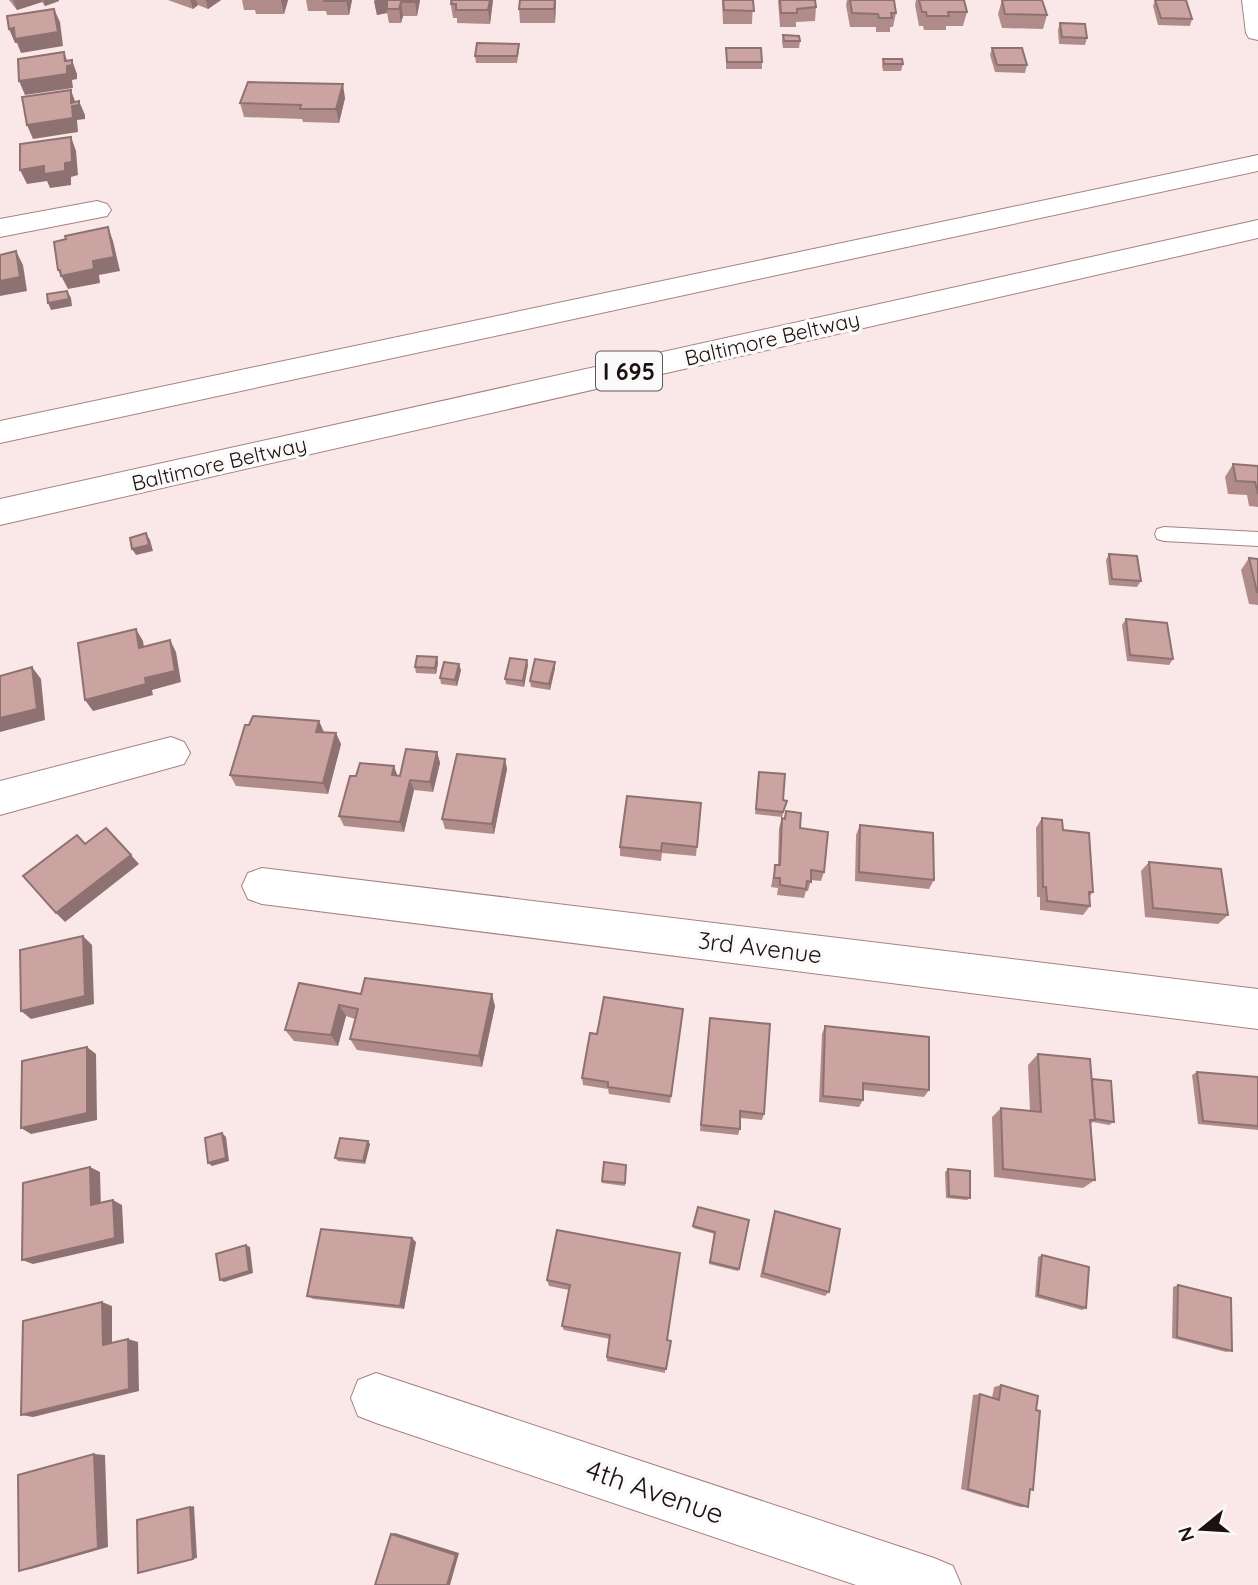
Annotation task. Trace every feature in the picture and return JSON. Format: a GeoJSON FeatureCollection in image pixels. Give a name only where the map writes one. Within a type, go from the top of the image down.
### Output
{"type":"FeatureCollection","features":[{"type":"Feature","properties":{"kind":"main road"},"geometry":{"type":"LineString","coordinates":[[1254,0],[1258,33]]}},
{"type":"Feature","properties":{"kind":"main road"},"geometry":{"type":"LineString","coordinates":[[0,432],[1258,163]]}},
{"type":"Feature","properties":{"kind":"main road"},"geometry":{"type":"LineString","coordinates":[[0,228],[97,210]]}},
{"type":"Feature","properties":{"kind":"main road","name":"Baltimore Beltway"},"geometry":{"type":"LineString","coordinates":[[0,512],[1258,229]]}},
{"type":"Feature","properties":{"kind":"main road"},"geometry":{"type":"LineString","coordinates":[[0,798],[171,753]]}},
{"type":"Feature","properties":{"kind":"main road","name":"3rd Avenue"},"geometry":{"type":"LineString","coordinates":[[262,886],[1258,1009]]}},
{"type":"Feature","properties":{"kind":"main road","name":"4th Avenue"},"geometry":{"type":"LineString","coordinates":[[376,1398],[934,1585]]}},
{"type":"Feature","properties":{"kind":"lane"},"geometry":{"type":"LineString","coordinates":[[1164,534],[1258,539]]}},
{"type":"Feature","properties":{"kind":"building"},"geometry":{"type":"Polygon","coordinates":[[[387,0],[415,2],[401,2],[399,9],[387,9],[387,0]]]}},
{"type":"Feature","properties":{"kind":"building"},"geometry":{"type":"Polygon","coordinates":[[[452,0],[490,0],[488,10],[456,10],[456,4],[451,4],[452,0]]]}},
{"type":"Feature","properties":{"kind":"building"},"geometry":{"type":"Polygon","coordinates":[[[520,0],[555,0],[554,9],[519,9],[520,0]]]}},
{"type":"Feature","properties":{"kind":"building"},"geometry":{"type":"Polygon","coordinates":[[[723,0],[753,0],[754,11],[724,10],[723,0]]]}},
{"type":"Feature","properties":{"kind":"building"},"geometry":{"type":"Polygon","coordinates":[[[780,0],[815,0],[816,7],[797,9],[797,13],[781,13],[780,0]]]}},
{"type":"Feature","properties":{"kind":"building"},"geometry":{"type":"Polygon","coordinates":[[[850,0],[894,0],[896,13],[891,13],[892,18],[879,18],[878,14],[852,13],[850,0]]]}},
{"type":"Feature","properties":{"kind":"building"},"geometry":{"type":"Polygon","coordinates":[[[919,0],[964,0],[967,12],[948,12],[949,16],[927,16],[926,12],[922,12],[919,0]]]}},
{"type":"Feature","properties":{"kind":"building"},"geometry":{"type":"Polygon","coordinates":[[[1002,0],[1042,0],[1047,15],[1005,14],[1002,0]]]}},
{"type":"Feature","properties":{"kind":"building"},"geometry":{"type":"Polygon","coordinates":[[[1155,0],[1186,0],[1192,19],[1161,18],[1155,0]]]}},
{"type":"Feature","properties":{"kind":"building"},"geometry":{"type":"Polygon","coordinates":[[[54,9],[58,32],[15,39],[14,28],[9,29],[7,16],[54,9]]]}},
{"type":"Feature","properties":{"kind":"building"},"geometry":{"type":"Polygon","coordinates":[[[1060,23],[1085,24],[1087,38],[1062,37],[1060,23]]]}},
{"type":"Feature","properties":{"kind":"building"},"geometry":{"type":"Polygon","coordinates":[[[783,35],[799,36],[800,41],[784,41],[783,35]]]}},
{"type":"Feature","properties":{"kind":"building"},"geometry":{"type":"Polygon","coordinates":[[[477,43],[519,44],[517,56],[475,56],[477,43]]]}},
{"type":"Feature","properties":{"kind":"building"},"geometry":{"type":"Polygon","coordinates":[[[726,48],[761,48],[762,62],[727,62],[726,48]]]}},
{"type":"Feature","properties":{"kind":"building"},"geometry":{"type":"Polygon","coordinates":[[[992,48],[1022,48],[1027,65],[997,65],[992,48]]]}},
{"type":"Feature","properties":{"kind":"building"},"geometry":{"type":"Polygon","coordinates":[[[64,52],[65,61],[72,60],[72,65],[67,66],[67,74],[19,81],[18,59],[64,52]]]}},
{"type":"Feature","properties":{"kind":"building"},"geometry":{"type":"Polygon","coordinates":[[[883,59],[902,59],[903,64],[884,64],[883,59]]]}},
{"type":"Feature","properties":{"kind":"building"},"geometry":{"type":"Polygon","coordinates":[[[248,82],[343,84],[336,109],[300,109],[301,105],[240,103],[248,82]]]}},
{"type":"Feature","properties":{"kind":"building"},"geometry":{"type":"Polygon","coordinates":[[[71,90],[71,103],[79,101],[79,105],[72,106],[73,118],[27,125],[22,97],[71,90]]]}},
{"type":"Feature","properties":{"kind":"building"},"geometry":{"type":"Polygon","coordinates":[[[71,137],[72,162],[65,163],[65,171],[44,174],[44,166],[20,170],[20,144],[71,137]]]}},
{"type":"Feature","properties":{"kind":"building"},"geometry":{"type":"Polygon","coordinates":[[[108,227],[114,257],[93,261],[94,269],[61,276],[54,242],[66,239],[65,236],[108,227]]]}},
{"type":"Feature","properties":{"kind":"building"},"geometry":{"type":"Polygon","coordinates":[[[16,251],[20,277],[0,281],[0,255],[16,251]]]}},
{"type":"Feature","properties":{"kind":"building"},"geometry":{"type":"Polygon","coordinates":[[[67,291],[69,299],[48,303],[47,294],[67,291]]]}},
{"type":"Feature","properties":{"kind":"building"},"geometry":{"type":"Polygon","coordinates":[[[1233,464],[1258,466],[1258,494],[1255,482],[1236,481],[1233,464]]]}},
{"type":"Feature","properties":{"kind":"building"},"geometry":{"type":"Polygon","coordinates":[[[146,533],[149,545],[132,549],[130,538],[146,533]]]}},
{"type":"Feature","properties":{"kind":"building"},"geometry":{"type":"Polygon","coordinates":[[[1109,554],[1137,556],[1141,581],[1112,579],[1109,554]]]}},
{"type":"Feature","properties":{"kind":"building"},"geometry":{"type":"Polygon","coordinates":[[[1249,558],[1258,559],[1258,592],[1257,592],[1249,558]]]}},
{"type":"Feature","properties":{"kind":"building"},"geometry":{"type":"Polygon","coordinates":[[[1126,619],[1167,623],[1173,659],[1130,655],[1126,619]]]}},
{"type":"Feature","properties":{"kind":"building"},"geometry":{"type":"Polygon","coordinates":[[[136,629],[139,648],[170,640],[175,671],[145,678],[146,684],[85,700],[78,643],[136,629]]]}},
{"type":"Feature","properties":{"kind":"building"},"geometry":{"type":"Polygon","coordinates":[[[417,656],[437,657],[435,668],[415,667],[417,656]]]}},
{"type":"Feature","properties":{"kind":"building"},"geometry":{"type":"Polygon","coordinates":[[[510,658],[527,660],[523,681],[505,679],[510,658]]]}},
{"type":"Feature","properties":{"kind":"building"},"geometry":{"type":"Polygon","coordinates":[[[535,659],[555,662],[549,684],[530,681],[535,659]]]}},
{"type":"Feature","properties":{"kind":"building"},"geometry":{"type":"Polygon","coordinates":[[[444,662],[459,664],[455,680],[440,678],[444,662]]]}},
{"type":"Feature","properties":{"kind":"building"},"geometry":{"type":"Polygon","coordinates":[[[32,667],[37,709],[0,718],[0,676],[32,667]]]}},
{"type":"Feature","properties":{"kind":"building"},"geometry":{"type":"Polygon","coordinates":[[[253,716],[319,721],[316,732],[336,733],[323,783],[230,775],[245,725],[249,725],[253,716]]]}},
{"type":"Feature","properties":{"kind":"building"},"geometry":{"type":"Polygon","coordinates":[[[406,749],[437,752],[430,782],[410,780],[400,822],[339,816],[350,776],[356,776],[360,763],[394,766],[392,775],[400,776],[406,749]]]}},
{"type":"Feature","properties":{"kind":"building"},"geometry":{"type":"Polygon","coordinates":[[[457,754],[505,759],[492,824],[442,819],[457,754]]]}},
{"type":"Feature","properties":{"kind":"building"},"geometry":{"type":"Polygon","coordinates":[[[759,772],[785,774],[783,800],[787,801],[783,812],[756,809],[759,772]]]}},
{"type":"Feature","properties":{"kind":"building"},"geometry":{"type":"Polygon","coordinates":[[[627,796],[701,803],[697,847],[662,843],[661,851],[620,847],[627,796]]]}},
{"type":"Feature","properties":{"kind":"building"},"geometry":{"type":"Polygon","coordinates":[[[786,811],[801,813],[800,828],[828,832],[824,872],[811,870],[811,882],[807,881],[806,889],[780,885],[780,878],[774,878],[775,865],[780,865],[782,818],[785,819],[786,811]]]}},
{"type":"Feature","properties":{"kind":"building"},"geometry":{"type":"Polygon","coordinates":[[[1042,818],[1062,820],[1063,830],[1089,833],[1093,892],[1089,892],[1090,906],[1047,901],[1046,887],[1043,887],[1042,818]]]}},
{"type":"Feature","properties":{"kind":"building"},"geometry":{"type":"Polygon","coordinates":[[[860,825],[933,833],[934,880],[859,872],[860,825]]]}},
{"type":"Feature","properties":{"kind":"building"},"geometry":{"type":"Polygon","coordinates":[[[106,828],[131,855],[56,913],[23,876],[77,835],[85,844],[106,828]]]}},
{"type":"Feature","properties":{"kind":"building"},"geometry":{"type":"Polygon","coordinates":[[[1149,862],[1221,869],[1228,915],[1153,908],[1149,862]]]}},
{"type":"Feature","properties":{"kind":"building"},"geometry":{"type":"Polygon","coordinates":[[[83,936],[85,996],[21,1011],[20,950],[83,936]]]}},
{"type":"Feature","properties":{"kind":"building"},"geometry":{"type":"Polygon","coordinates":[[[365,978],[492,994],[479,1056],[350,1039],[358,1009],[339,1005],[331,1035],[285,1030],[299,983],[361,994],[365,978]]]}},
{"type":"Feature","properties":{"kind":"building"},"geometry":{"type":"Polygon","coordinates":[[[604,997],[683,1009],[671,1096],[608,1087],[608,1082],[582,1078],[590,1033],[597,1034],[604,997]]]}},
{"type":"Feature","properties":{"kind":"building"},"geometry":{"type":"Polygon","coordinates":[[[710,1018],[770,1024],[764,1114],[740,1111],[740,1129],[701,1125],[710,1018]]]}},
{"type":"Feature","properties":{"kind":"building"},"geometry":{"type":"Polygon","coordinates":[[[825,1026],[929,1037],[929,1090],[863,1083],[863,1100],[823,1096],[825,1026]]]}},
{"type":"Feature","properties":{"kind":"building"},"geometry":{"type":"Polygon","coordinates":[[[87,1047],[87,1113],[21,1128],[22,1061],[87,1047]]]}},
{"type":"Feature","properties":{"kind":"building"},"geometry":{"type":"Polygon","coordinates":[[[1038,1054],[1090,1059],[1095,1120],[1090,1120],[1095,1180],[1003,1169],[1001,1108],[1041,1112],[1038,1054]]]}},
{"type":"Feature","properties":{"kind":"building"},"geometry":{"type":"Polygon","coordinates":[[[1197,1072],[1258,1077],[1258,1126],[1203,1121],[1197,1072]]]}},
{"type":"Feature","properties":{"kind":"building"},"geometry":{"type":"Polygon","coordinates":[[[1092,1079],[1111,1081],[1114,1122],[1095,1119],[1092,1079]]]}},
{"type":"Feature","properties":{"kind":"building"},"geometry":{"type":"Polygon","coordinates":[[[222,1133],[226,1158],[208,1163],[205,1138],[222,1133]]]}},
{"type":"Feature","properties":{"kind":"building"},"geometry":{"type":"Polygon","coordinates":[[[340,1138],[368,1141],[363,1161],[335,1158],[340,1138]]]}},
{"type":"Feature","properties":{"kind":"building"},"geometry":{"type":"Polygon","coordinates":[[[604,1162],[626,1165],[625,1183],[602,1181],[604,1162]]]}},
{"type":"Feature","properties":{"kind":"building"},"geometry":{"type":"Polygon","coordinates":[[[90,1167],[91,1205],[113,1200],[115,1238],[22,1260],[23,1183],[90,1167]]]}},
{"type":"Feature","properties":{"kind":"building"},"geometry":{"type":"Polygon","coordinates":[[[948,1169],[970,1171],[970,1198],[949,1196],[948,1169]]]}},
{"type":"Feature","properties":{"kind":"building"},"geometry":{"type":"Polygon","coordinates":[[[698,1207],[749,1220],[739,1269],[710,1262],[715,1232],[693,1226],[698,1207]]]}},
{"type":"Feature","properties":{"kind":"building"},"geometry":{"type":"Polygon","coordinates":[[[775,1211],[840,1229],[829,1292],[763,1273],[775,1211]]]}},
{"type":"Feature","properties":{"kind":"building"},"geometry":{"type":"Polygon","coordinates":[[[321,1229],[412,1238],[400,1306],[307,1296],[321,1229]]]}},
{"type":"Feature","properties":{"kind":"building"},"geometry":{"type":"Polygon","coordinates":[[[557,1230],[680,1253],[667,1340],[671,1341],[666,1369],[607,1357],[610,1335],[562,1326],[570,1285],[547,1280],[557,1230]]]}},
{"type":"Feature","properties":{"kind":"building"},"geometry":{"type":"Polygon","coordinates":[[[246,1245],[249,1271],[220,1280],[216,1254],[246,1245]]]}},
{"type":"Feature","properties":{"kind":"building"},"geometry":{"type":"Polygon","coordinates":[[[1042,1255],[1089,1267],[1086,1308],[1038,1295],[1042,1255]]]}},
{"type":"Feature","properties":{"kind":"building"},"geometry":{"type":"Polygon","coordinates":[[[1178,1285],[1231,1298],[1232,1351],[1177,1337],[1178,1285]]]}},
{"type":"Feature","properties":{"kind":"building"},"geometry":{"type":"Polygon","coordinates":[[[102,1302],[103,1345],[128,1339],[129,1389],[21,1415],[23,1321],[102,1302]]]}},
{"type":"Feature","properties":{"kind":"building"},"geometry":{"type":"Polygon","coordinates":[[[1001,1385],[1038,1396],[1036,1410],[1040,1411],[1033,1490],[1030,1489],[1028,1507],[968,1489],[980,1394],[999,1400],[1001,1385]]]}},
{"type":"Feature","properties":{"kind":"building"},"geometry":{"type":"Polygon","coordinates":[[[94,1454],[98,1548],[19,1571],[18,1475],[94,1454]]]}},
{"type":"Feature","properties":{"kind":"building"},"geometry":{"type":"Polygon","coordinates":[[[190,1507],[193,1559],[138,1573],[137,1520],[190,1507]]]}},
{"type":"Feature","properties":{"kind":"building"},"geometry":{"type":"Polygon","coordinates":[[[391,1534],[456,1555],[447,1585],[375,1585],[391,1534]]]}}]}
